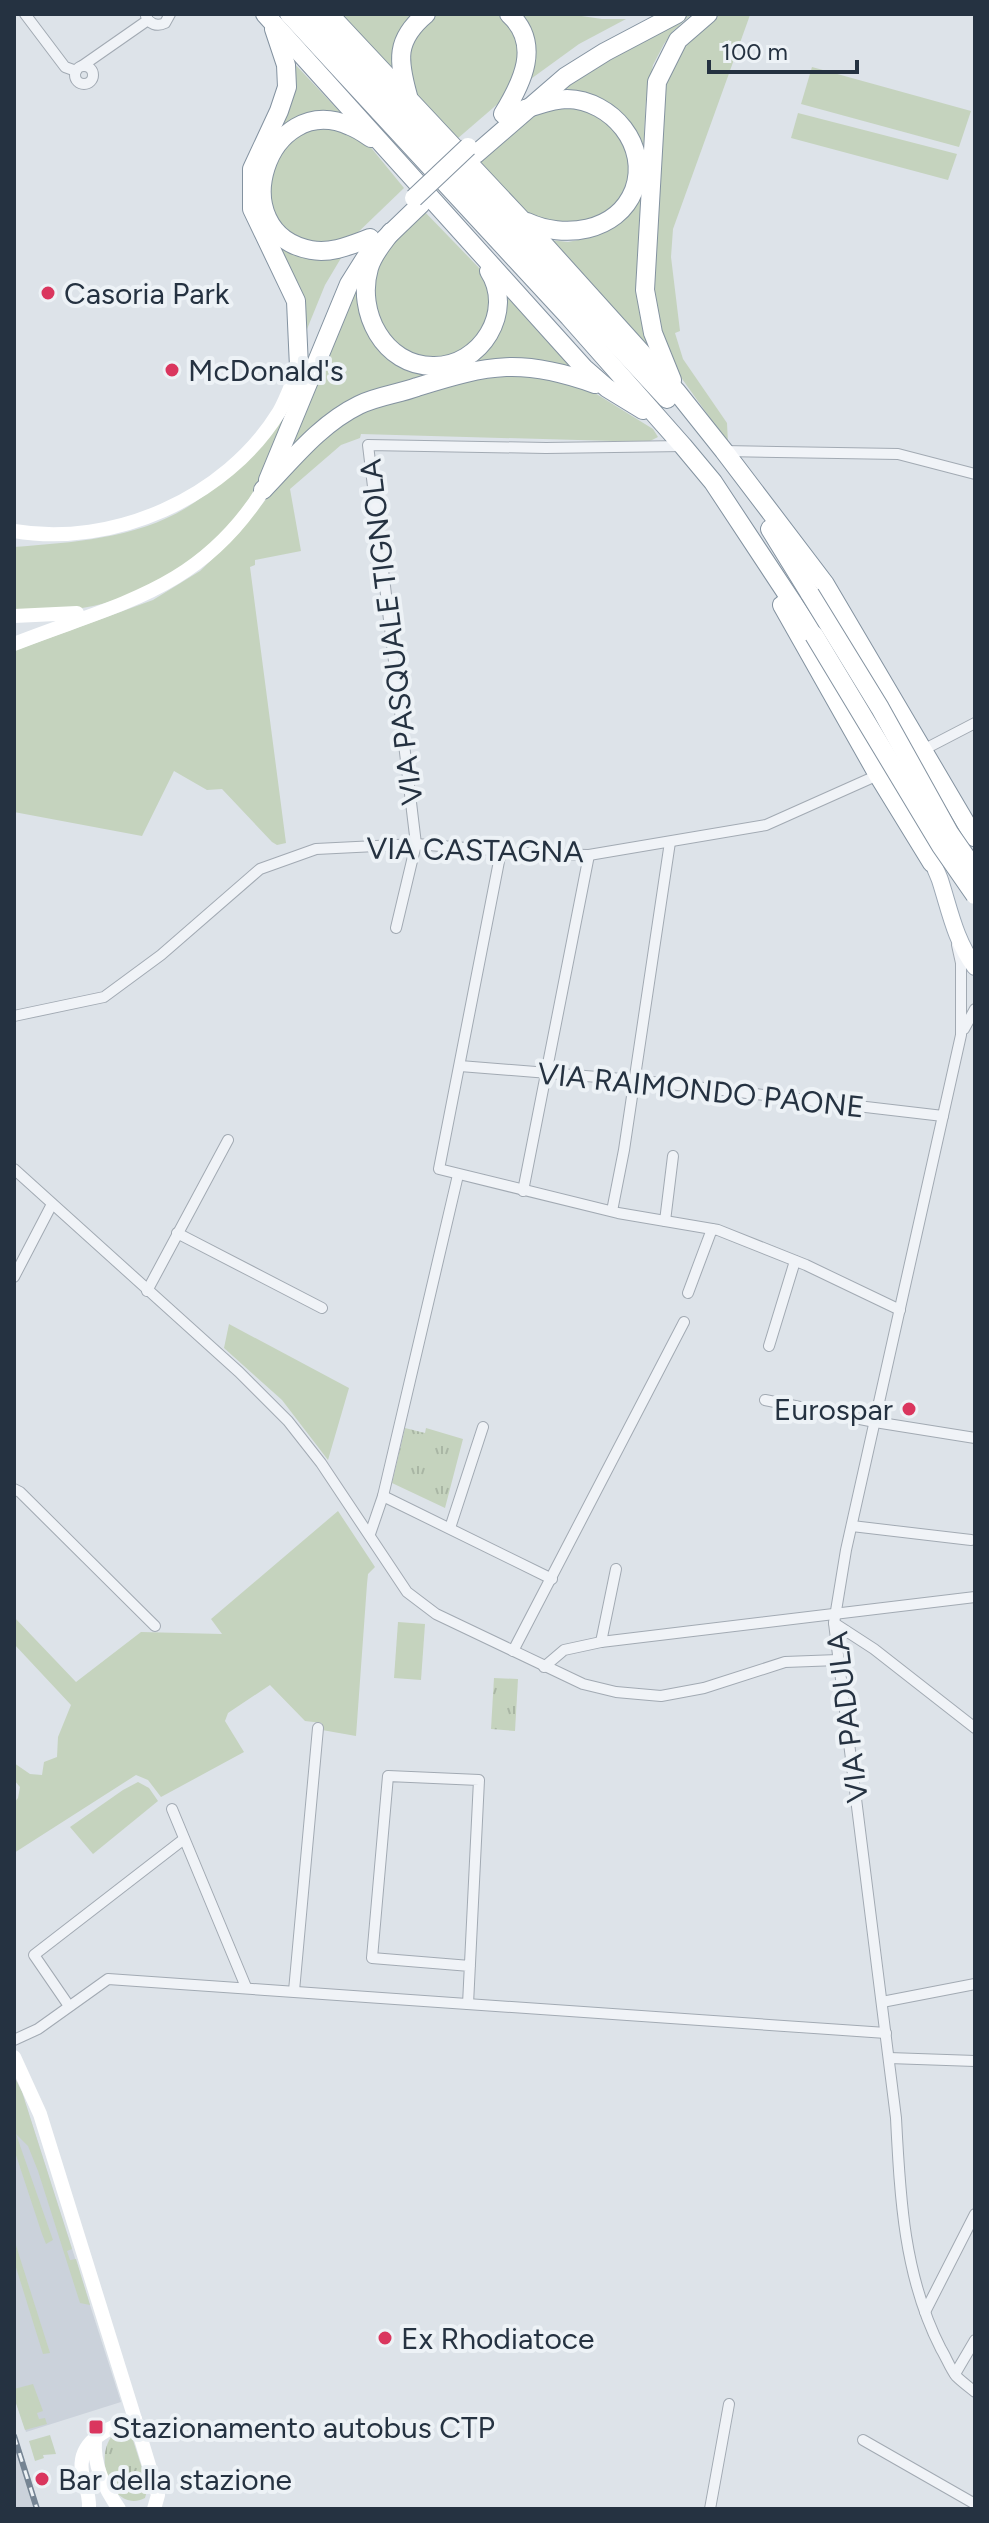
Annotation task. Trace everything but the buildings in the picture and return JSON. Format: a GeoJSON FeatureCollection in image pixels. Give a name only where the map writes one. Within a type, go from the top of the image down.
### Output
{"type":"FeatureCollection","features":[{"type":"Feature","properties":{"kind":"highway"},"geometry":{"type":"LineString","coordinates":[[289,14],[559,305],[713,482],[814,635],[941,846],[975,895]]}},
{"type":"Feature","properties":{"kind":"highway"},"geometry":{"type":"LineString","coordinates":[[310,14],[690,424],[745,493],[880,708],[950,834],[975,870]]}},
{"type":"Feature","properties":{"kind":"highway"},"geometry":{"type":"LineString","coordinates":[[329,14],[521,219],[677,392],[724,451],[825,584],[974,838]]}},
{"type":"Feature","properties":{"kind":"highway"},"geometry":{"type":"LineString","coordinates":[[409,99],[400,65],[403,45],[412,26],[426,14]]}},
{"type":"Feature","properties":{"kind":"highway"},"geometry":{"type":"LineString","coordinates":[[472,151],[503,114],[521,85],[528,60],[526,39],[509,14]]}},
{"type":"Feature","properties":{"kind":"highway"},"geometry":{"type":"LineString","coordinates":[[503,114],[560,71],[612,38],[659,14]]}},
{"type":"Feature","properties":{"kind":"highway"},"geometry":{"type":"LineString","coordinates":[[299,367],[340,280],[354,256],[370,238],[565,77],[677,14]]}},
{"type":"Feature","properties":{"kind":"highway"},"geometry":{"type":"LineString","coordinates":[[690,424],[653,333],[645,290],[657,82],[678,40],[708,14]]}},
{"type":"Feature","properties":{"kind":"highway"},"geometry":{"type":"LineString","coordinates":[[267,16],[584,368],[607,388],[663,423]]}},
{"type":"Feature","properties":{"kind":"highway"},"geometry":{"type":"LineString","coordinates":[[267,16],[286,65],[287,87],[252,169],[252,209],[296,301],[299,367]]}},
{"type":"Feature","properties":{"kind":"highway"},"geometry":{"type":"LineString","coordinates":[[521,219],[555,232],[597,226],[629,200],[635,188],[637,162],[623,127],[604,109],[569,99],[525,109]]}},
{"type":"Feature","properties":{"kind":"highway"},"geometry":{"type":"LineString","coordinates":[[370,238],[336,250],[312,251],[295,245],[280,235],[266,214],[261,181],[266,161],[277,145],[293,130],[308,123],[327,121],[348,125],[389,149]]}},
{"type":"Feature","properties":{"kind":"highway"},"geometry":{"type":"LineString","coordinates":[[418,201],[375,253],[365,286],[366,304],[376,331],[388,347],[406,360],[437,367],[467,355],[484,341],[495,324],[500,308],[497,283],[477,251]]}},
{"type":"Feature","properties":{"kind":"highway"},"geometry":{"type":"LineString","coordinates":[[263,490],[349,284],[366,257],[391,232]]}},
{"type":"Feature","properties":{"kind":"highway"},"geometry":{"type":"LineString","coordinates":[[263,490],[314,437],[358,405],[444,378],[497,367],[530,366],[563,372],[607,388]]}},
{"type":"Feature","properties":{"kind":"highway"},"geometry":{"type":"LineString","coordinates":[[760,551],[770,581],[804,647],[932,863]]}},
{"type":"Feature","properties":{"kind":"main road"},"geometry":{"type":"LineString","coordinates":[[974,838],[960,830],[947,833],[936,843],[932,863],[954,931],[975,967]]}},
{"type":"Feature","properties":{"kind":"street"},"geometry":{"type":"LineString","coordinates":[[25,14],[65,67],[79,69],[147,17],[154,24],[161,24],[170,14]]}},
{"type":"Feature","properties":{"kind":"street"},"geometry":{"type":"LineString","coordinates":[[14,540],[63,536],[127,524],[172,506],[203,489],[259,438],[279,411],[299,367]]}},
{"type":"Feature","properties":{"kind":"street","name":"VIA PASQUALE TIGNOLA"},"geometry":{"type":"LineString","coordinates":[[416,844],[368,445],[546,448],[683,446]]}},
{"type":"Feature","properties":{"kind":"street"},"geometry":{"type":"LineString","coordinates":[[724,451],[898,454],[975,474]]}},
{"type":"Feature","properties":{"kind":"street"},"geometry":{"type":"LineString","coordinates":[[14,644],[145,595],[200,562],[230,535],[263,490]]}},
{"type":"Feature","properties":{"kind":"street"},"geometry":{"type":"LineString","coordinates":[[14,531],[43,536]]}},
{"type":"Feature","properties":{"kind":"street"},"geometry":{"type":"LineString","coordinates":[[14,616],[66,616],[105,608]]}},
{"type":"Feature","properties":{"kind":"street"},"geometry":{"type":"LineString","coordinates":[[923,750],[975,723]]}},
{"type":"Feature","properties":{"kind":"street","name":"VIA CASTAGNA"},"geometry":{"type":"LineString","coordinates":[[14,1016],[104,997],[161,955],[260,869],[316,849],[416,844],[589,855],[766,825],[878,775]]}},
{"type":"Feature","properties":{"kind":"street"},"geometry":{"type":"LineString","coordinates":[[612,1211],[670,842]]}},
{"type":"Feature","properties":{"kind":"street"},"geometry":{"type":"LineString","coordinates":[[396,928],[416,844]]}},
{"type":"Feature","properties":{"kind":"street"},"geometry":{"type":"LineString","coordinates":[[501,851],[439,1169],[612,1211],[712,1229],[795,1261],[900,1310]]}},
{"type":"Feature","properties":{"kind":"street"},"geometry":{"type":"LineString","coordinates":[[523,1191],[589,855]]}},
{"type":"Feature","properties":{"kind":"street","name":"VIA PADULA"},"geometry":{"type":"LineString","coordinates":[[954,931],[961,963],[961,1035],[834,1618],[889,2058],[906,2245],[925,2312],[955,2374],[975,2392]]}},
{"type":"Feature","properties":{"kind":"street","name":"VIA PADULA"},"geometry":{"type":"LineString","coordinates":[[961,1035],[975,1009]]}},
{"type":"Feature","properties":{"kind":"street","name":"VIA RAIMONDO PAONE"},"geometry":{"type":"LineString","coordinates":[[460,1066],[635,1080],[943,1116]]}},
{"type":"Feature","properties":{"kind":"street"},"geometry":{"type":"LineString","coordinates":[[147,1291],[228,1140]]}},
{"type":"Feature","properties":{"kind":"street"},"geometry":{"type":"LineString","coordinates":[[665,1221],[673,1156]]}},
{"type":"Feature","properties":{"kind":"street"},"geometry":{"type":"LineString","coordinates":[[14,1169],[239,1372],[288,1421],[321,1463],[407,1592],[436,1614],[583,1684],[616,1692],[661,1696],[704,1688],[785,1662],[838,1660]]}},
{"type":"Feature","properties":{"kind":"street"},"geometry":{"type":"LineString","coordinates":[[370,1534],[383,1496],[458,1175]]}},
{"type":"Feature","properties":{"kind":"street"},"geometry":{"type":"LineString","coordinates":[[14,1277],[52,1204]]}},
{"type":"Feature","properties":{"kind":"street"},"geometry":{"type":"LineString","coordinates":[[688,1293],[712,1229]]}},
{"type":"Feature","properties":{"kind":"street"},"geometry":{"type":"LineString","coordinates":[[177,1233],[322,1308]]}},
{"type":"Feature","properties":{"kind":"street"},"geometry":{"type":"LineString","coordinates":[[769,1346],[795,1261]]}},
{"type":"Feature","properties":{"kind":"street"},"geometry":{"type":"LineString","coordinates":[[513,1651],[684,1322]]}},
{"type":"Feature","properties":{"kind":"street"},"geometry":{"type":"LineString","coordinates":[[765,1400],[975,1438]]}},
{"type":"Feature","properties":{"kind":"street"},"geometry":{"type":"LineString","coordinates":[[450,1528],[483,1427]]}},
{"type":"Feature","properties":{"kind":"street"},"geometry":{"type":"LineString","coordinates":[[14,1489],[155,1626]]}},
{"type":"Feature","properties":{"kind":"street"},"geometry":{"type":"LineString","coordinates":[[383,1496],[552,1579]]}},
{"type":"Feature","properties":{"kind":"street"},"geometry":{"type":"LineString","coordinates":[[852,1526],[971,1540]]}},
{"type":"Feature","properties":{"kind":"street"},"geometry":{"type":"LineString","coordinates":[[601,1642],[616,1569]]}},
{"type":"Feature","properties":{"kind":"street"},"geometry":{"type":"LineString","coordinates":[[544,1667],[564,1650],[601,1642],[834,1618],[975,1597]]}},
{"type":"Feature","properties":{"kind":"street"},"geometry":{"type":"LineString","coordinates":[[834,1618],[975,1728]]}},
{"type":"Feature","properties":{"kind":"street"},"geometry":{"type":"LineString","coordinates":[[294,1991],[318,1728]]}},
{"type":"Feature","properties":{"kind":"street"},"geometry":{"type":"LineString","coordinates":[[468,2004],[470,1966],[479,1780],[388,1776],[372,1958],[470,1966]]}},
{"type":"Feature","properties":{"kind":"street"},"geometry":{"type":"LineString","coordinates":[[172,1809],[246,1987]]}},
{"type":"Feature","properties":{"kind":"street"},"geometry":{"type":"LineString","coordinates":[[69,2006],[34,1955],[184,1839]]}},
{"type":"Feature","properties":{"kind":"street"},"geometry":{"type":"LineString","coordinates":[[14,2040],[38,2029],[108,1979],[886,2033]]}},
{"type":"Feature","properties":{"kind":"street"},"geometry":{"type":"LineString","coordinates":[[882,2002],[975,1984]]}},
{"type":"Feature","properties":{"kind":"street"},"geometry":{"type":"LineString","coordinates":[[14,2057],[40,2114],[158,2495],[158,2507]]}},
{"type":"Feature","properties":{"kind":"street"},"geometry":{"type":"LineString","coordinates":[[889,2058],[975,2061]]}},
{"type":"Feature","properties":{"kind":"street"},"geometry":{"type":"LineString","coordinates":[[925,2312],[975,2214]]}},
{"type":"Feature","properties":{"kind":"street"},"geometry":{"type":"LineString","coordinates":[[955,2374],[975,2340]]}},
{"type":"Feature","properties":{"kind":"street"},"geometry":{"type":"LineString","coordinates":[[710,2509],[729,2404]]}},
{"type":"Feature","properties":{"kind":"street"},"geometry":{"type":"LineString","coordinates":[[89,2509],[82,2467],[84,2456],[95,2438],[110,2427],[135,2419]]}},
{"type":"Feature","properties":{"kind":"street"},"geometry":{"type":"LineString","coordinates":[[95,2438],[102,2481],[119,2509]]}},
{"type":"Feature","properties":{"kind":"street"},"geometry":{"type":"LineString","coordinates":[[863,2440],[975,2504]]}},
{"type":"Feature","properties":{"kind":"shaded area"},"geometry":{"type":"Polygon","coordinates":[[[14,2076],[22,2092],[121,2402],[26,2432],[14,2397],[14,2076]]]}},
{"type":"Feature","properties":{"kind":"shaded area"},"geometry":{"type":"Polygon","coordinates":[[[14,2428],[26,2464],[40,2509],[14,2509],[14,2428]]]}},
{"type":"Feature","properties":{"kind":"green space"},"geometry":{"type":"Polygon","coordinates":[[[336,14],[411,14],[395,42],[393,73],[336,14]]]}},
{"type":"Feature","properties":{"kind":"green space"},"geometry":{"type":"Polygon","coordinates":[[[426,14],[499,14],[515,34],[520,52],[508,95],[457,139],[417,98],[405,63],[426,14]]]}},
{"type":"Feature","properties":{"kind":"green space"},"geometry":{"type":"Polygon","coordinates":[[[513,14],[568,14],[626,19],[579,44],[528,81],[513,14]]]}},
{"type":"Feature","properties":{"kind":"green space"},"geometry":{"type":"Polygon","coordinates":[[[692,14],[664,44],[653,65],[646,99],[637,272],[654,355],[549,240],[568,242],[593,237],[606,230],[629,206],[635,140],[559,92],[631,44],[692,14]]]}},
{"type":"Feature","properties":{"kind":"green space"},"geometry":{"type":"Polygon","coordinates":[[[715,14],[750,15],[673,229],[671,257],[680,331],[675,333],[683,359],[727,423],[728,443],[675,369],[652,314],[661,82],[668,62],[715,14]]]}},
{"type":"Feature","properties":{"kind":"green space"},"geometry":{"type":"Polygon","coordinates":[[[290,59],[342,114],[343,119],[280,134],[290,59]]]}},
{"type":"Feature","properties":{"kind":"green space"},"geometry":{"type":"Polygon","coordinates":[[[812,67],[971,111],[959,147],[801,104],[812,67]]]}},
{"type":"Feature","properties":{"kind":"green space"},"geometry":{"type":"Polygon","coordinates":[[[548,103],[600,111],[626,147],[629,169],[622,193],[609,213],[589,223],[533,220],[476,160],[548,103]]]}},
{"type":"Feature","properties":{"kind":"green space"},"geometry":{"type":"Polygon","coordinates":[[[798,113],[957,154],[948,180],[791,138],[798,113]]]}},
{"type":"Feature","properties":{"kind":"green space"},"geometry":{"type":"Polygon","coordinates":[[[306,130],[345,131],[368,144],[404,188],[351,239],[308,244],[279,225],[267,194],[278,155],[306,130]]]}},
{"type":"Feature","properties":{"kind":"green space"},"geometry":{"type":"Polygon","coordinates":[[[422,209],[483,272],[491,288],[486,329],[451,358],[423,358],[405,351],[378,325],[372,267],[422,209]]]}},
{"type":"Feature","properties":{"kind":"green space"},"geometry":{"type":"Polygon","coordinates":[[[268,229],[344,253],[325,285],[305,334],[268,229]]]}},
{"type":"Feature","properties":{"kind":"green space"},"geometry":{"type":"Polygon","coordinates":[[[358,282],[366,328],[441,371],[504,315],[508,296],[575,369],[553,366],[373,394],[281,466],[358,282]]]}},
{"type":"Feature","properties":{"kind":"green space"},"geometry":{"type":"Polygon","coordinates":[[[532,374],[590,390],[653,429],[658,437],[648,442],[361,434],[360,438],[341,445],[290,489],[301,551],[255,560],[255,565],[250,567],[286,843],[277,845],[272,842],[222,789],[207,790],[174,771],[142,836],[14,812],[14,651],[153,600],[200,571],[239,533],[304,452],[365,408],[471,380],[532,374]]]}},
{"type":"Feature","properties":{"kind":"green space"},"geometry":{"type":"Polygon","coordinates":[[[289,408],[249,499],[217,537],[176,570],[130,595],[106,603],[74,609],[14,611],[14,547],[112,536],[136,530],[181,511],[209,491],[289,408]]]}},
{"type":"Feature","properties":{"kind":"green space"},"geometry":{"type":"Polygon","coordinates":[[[229,1324],[349,1388],[328,1460],[282,1400],[224,1348],[229,1324]]]}},
{"type":"Feature","properties":{"kind":"green space"},"geometry":{"type":"Polygon","coordinates":[[[405,1428],[425,1433],[426,1428],[463,1439],[445,1508],[392,1483],[405,1428]]]}},
{"type":"Feature","properties":{"kind":"green space"},"geometry":{"type":"Polygon","coordinates":[[[338,1511],[375,1567],[368,1574],[356,1736],[322,1730],[322,1723],[305,1721],[270,1685],[228,1713],[225,1721],[244,1752],[161,1797],[148,1780],[136,1775],[14,1853],[14,1803],[20,1787],[14,1780],[14,1763],[30,1774],[42,1775],[44,1762],[57,1757],[58,1737],[71,1705],[14,1644],[14,1617],[76,1682],[141,1632],[222,1634],[211,1619],[338,1511]]]}},
{"type":"Feature","properties":{"kind":"green space"},"geometry":{"type":"Polygon","coordinates":[[[398,1622],[425,1624],[421,1680],[394,1678],[398,1622]]]}},
{"type":"Feature","properties":{"kind":"green space"},"geometry":{"type":"Polygon","coordinates":[[[494,1678],[518,1679],[515,1731],[491,1729],[494,1678]]]}},
{"type":"Feature","properties":{"kind":"green space"},"geometry":{"type":"Polygon","coordinates":[[[138,1782],[149,1788],[158,1801],[93,1854],[70,1827],[138,1782]]]}},
{"type":"Feature","properties":{"kind":"green space"},"geometry":{"type":"Polygon","coordinates":[[[14,2076],[22,2092],[72,2249],[67,2251],[70,2260],[76,2259],[90,2305],[80,2303],[38,2171],[28,2146],[16,2134],[53,2240],[46,2244],[42,2234],[14,2149],[14,2076]]]}},
{"type":"Feature","properties":{"kind":"green space"},"geometry":{"type":"Polygon","coordinates":[[[14,2239],[50,2353],[43,2354],[14,2261],[14,2239]]]}},
{"type":"Feature","properties":{"kind":"green space"},"geometry":{"type":"Polygon","coordinates":[[[33,2384],[43,2411],[37,2413],[39,2419],[45,2418],[47,2424],[25,2430],[14,2389],[33,2384]]]}},
{"type":"Feature","properties":{"kind":"green space"},"geometry":{"type":"Polygon","coordinates":[[[122,2428],[131,2434],[148,2487],[145,2498],[133,2501],[122,2497],[107,2476],[106,2449],[112,2437],[122,2428]]]}},
{"type":"Feature","properties":{"kind":"green space"},"geometry":{"type":"Polygon","coordinates":[[[50,2435],[56,2454],[43,2455],[44,2458],[35,2461],[29,2441],[50,2435]]]}},
{"type":"Feature","properties":{"kind":"railway"},"geometry":{"type":"LineString","coordinates":[[14,2436],[37,2509]]}},
{"type":"Feature","properties":{"kind":"place","name":"Casoria Park"},"geometry":{"type":"Point","coordinates":[48,293]}},
{"type":"Feature","properties":{"kind":"place","name":"McDonald's"},"geometry":{"type":"Point","coordinates":[172,370]}},
{"type":"Feature","properties":{"kind":"place","name":"Eurospar"},"geometry":{"type":"Point","coordinates":[909,1409]}},
{"type":"Feature","properties":{"kind":"place","name":"Ex Rhodiatoce"},"geometry":{"type":"Point","coordinates":[385,2338]}},
{"type":"Feature","properties":{"kind":"place","name":"Stazionamento autobus CTP"},"geometry":{"type":"Point","coordinates":[96,2427]}},
{"type":"Feature","properties":{"kind":"place","name":"Bar della stazione"},"geometry":{"type":"Point","coordinates":[42,2479]}}]}
